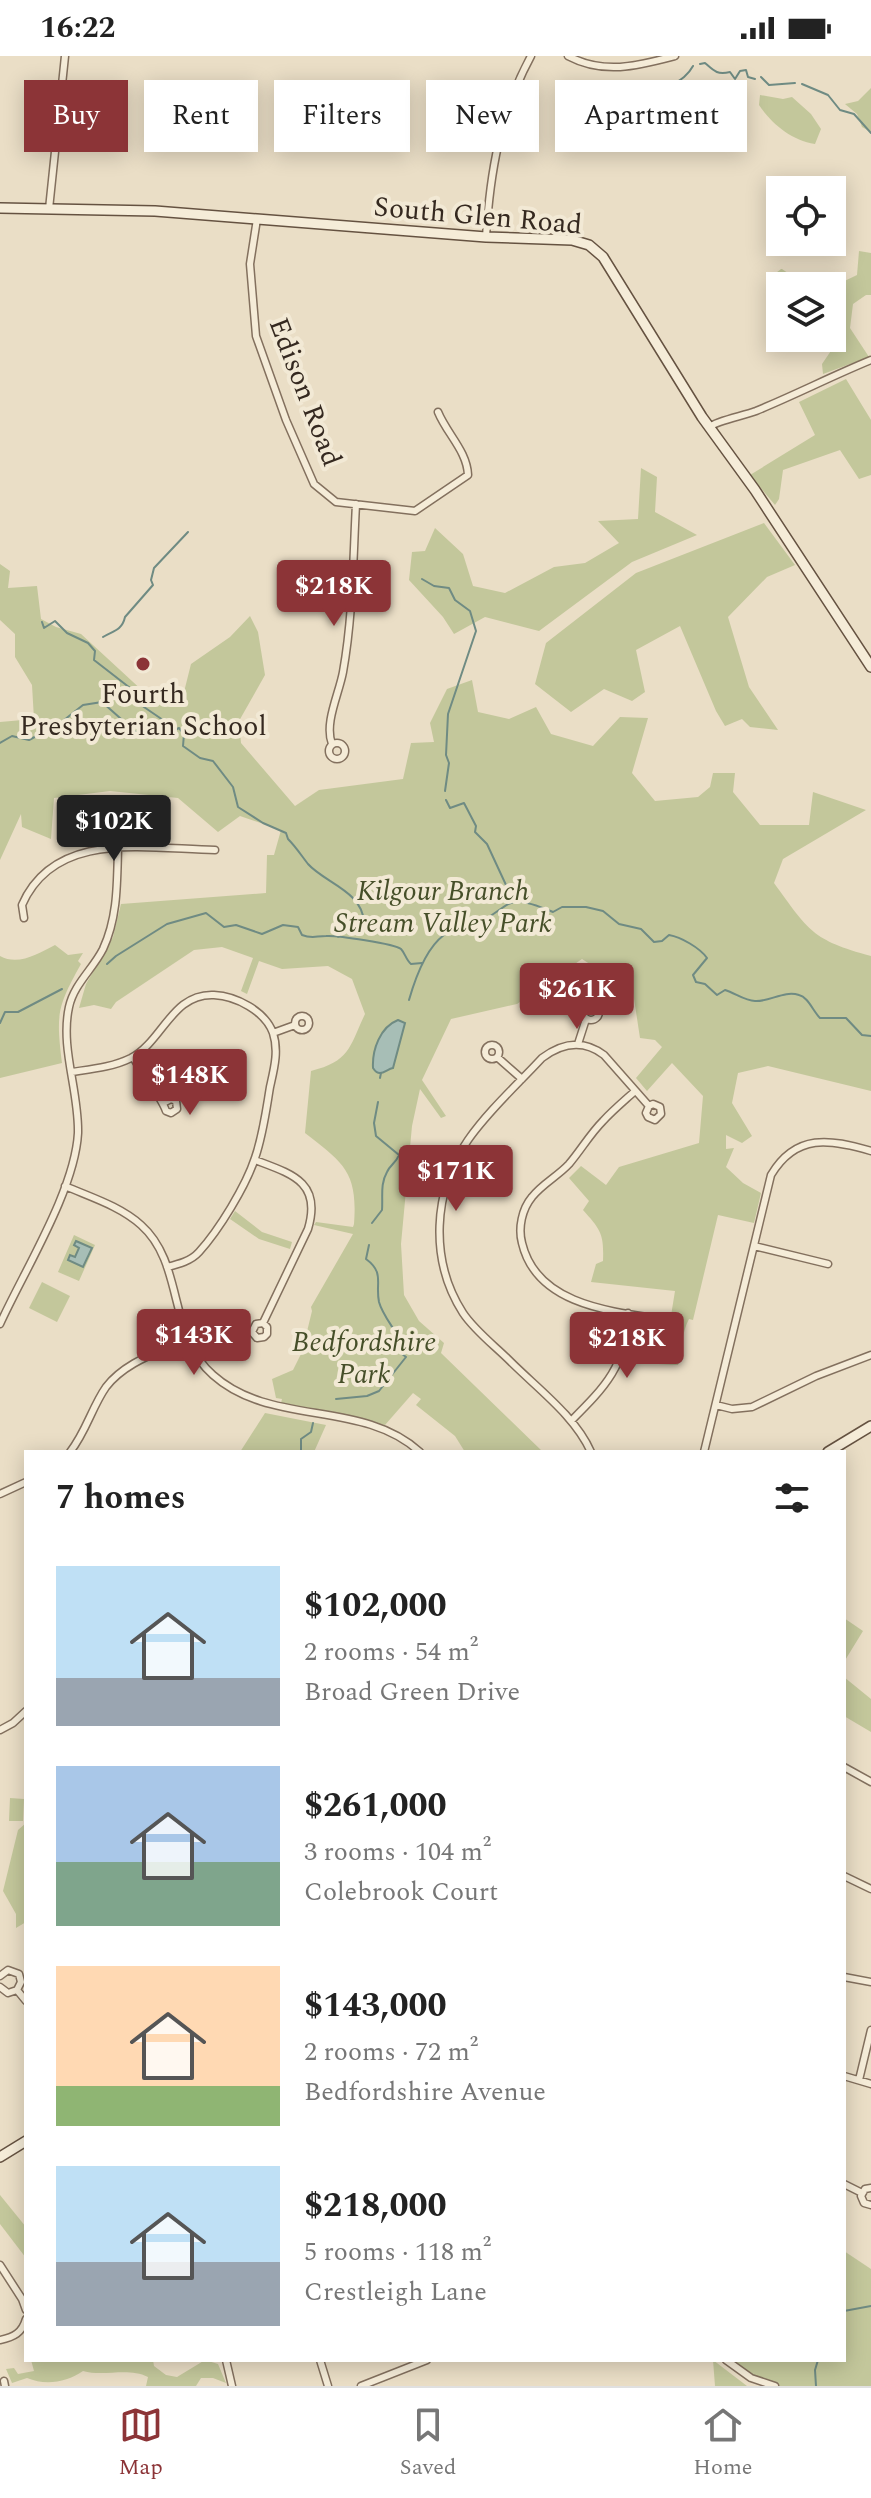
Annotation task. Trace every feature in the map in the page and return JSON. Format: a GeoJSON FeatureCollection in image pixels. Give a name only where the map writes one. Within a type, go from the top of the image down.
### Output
{"type":"FeatureCollection","features":[{"type":"Feature","properties":{"kind":"main road","name":"South Glen Road"},"geometry":{"type":"LineString","coordinates":[[0,208],[155,211],[585,243],[597,250],[709,427],[755,490],[871,667]]}},
{"type":"Feature","properties":{"kind":"main road"},"geometry":{"type":"LineString","coordinates":[[831,1450],[871,1426]]}},
{"type":"Feature","properties":{"kind":"main road"},"geometry":{"type":"LineString","coordinates":[[0,2157],[24,2142]]}},
{"type":"Feature","properties":{"kind":"street"},"geometry":{"type":"LineString","coordinates":[[49,209],[65,56]]}},
{"type":"Feature","properties":{"kind":"street"},"geometry":{"type":"LineString","coordinates":[[486,237],[490,183],[498,141],[509,106],[531,56]]}},
{"type":"Feature","properties":{"kind":"street"},"geometry":{"type":"LineString","coordinates":[[568,56],[612,69],[675,56]]}},
{"type":"Feature","properties":{"kind":"street","name":"Edison Road"},"geometry":{"type":"LineString","coordinates":[[257,219],[250,264],[256,336],[286,420],[314,484],[336,502],[415,511],[466,477],[468,470],[464,455],[443,426],[438,412]]}},
{"type":"Feature","properties":{"kind":"street"},"geometry":{"type":"LineString","coordinates":[[709,427],[767,407],[871,360]]}},
{"type":"Feature","properties":{"kind":"street"},"geometry":{"type":"LineString","coordinates":[[332,744],[329,736],[331,718],[348,636],[356,504]]}},
{"type":"Feature","properties":{"kind":"street"},"geometry":{"type":"LineString","coordinates":[[0,1324],[3,1310],[73,1167],[78,1136],[66,1033],[70,1002],[102,951],[112,924],[118,848]]}},
{"type":"Feature","properties":{"kind":"street"},"geometry":{"type":"LineString","coordinates":[[24,918],[22,905],[39,878],[52,867],[81,852],[118,848],[215,850]]}},
{"type":"Feature","properties":{"kind":"street"},"geometry":{"type":"LineString","coordinates":[[72,1072],[110,1066],[133,1057],[152,1042],[178,1007],[199,996],[221,996],[247,1006],[259,1014],[273,1033],[276,1054],[255,1160],[235,1199],[200,1251],[182,1263],[167,1267]]}},
{"type":"Feature","properties":{"kind":"street"},"geometry":{"type":"LineString","coordinates":[[578,1044],[586,1019]]}},
{"type":"Feature","properties":{"kind":"street"},"geometry":{"type":"LineString","coordinates":[[273,1033],[295,1025]]}},
{"type":"Feature","properties":{"kind":"street"},"geometry":{"type":"LineString","coordinates":[[590,1450],[571,1421],[464,1313],[447,1281],[441,1252],[441,1208],[455,1162],[476,1130],[555,1048],[578,1044],[595,1048],[649,1106]]}},
{"type":"Feature","properties":{"kind":"street"},"geometry":{"type":"LineString","coordinates":[[133,1057],[153,1090],[165,1102]]}},
{"type":"Feature","properties":{"kind":"street"},"geometry":{"type":"LineString","coordinates":[[497,1057],[522,1079]]}},
{"type":"Feature","properties":{"kind":"street"},"geometry":{"type":"LineString","coordinates":[[635,1091],[602,1122],[566,1167],[532,1197],[520,1227],[524,1253],[532,1269],[551,1288],[587,1305],[669,1320]]}},
{"type":"Feature","properties":{"kind":"street"},"geometry":{"type":"LineString","coordinates":[[705,1450],[771,1175],[792,1150],[812,1142],[871,1151]]}},
{"type":"Feature","properties":{"kind":"street"},"geometry":{"type":"LineString","coordinates":[[255,1160],[290,1173],[303,1183],[312,1200],[308,1229],[263,1323]]}},
{"type":"Feature","properties":{"kind":"street"},"geometry":{"type":"LineString","coordinates":[[65,1186],[121,1212],[141,1225],[156,1243],[167,1267],[186,1339],[211,1374],[241,1394],[267,1403],[374,1425],[402,1437],[418,1450]]}},
{"type":"Feature","properties":{"kind":"street"},"geometry":{"type":"LineString","coordinates":[[754,1246],[828,1264]]}},
{"type":"Feature","properties":{"kind":"street"},"geometry":{"type":"LineString","coordinates":[[571,1421],[614,1373],[624,1342],[628,1313]]}},
{"type":"Feature","properties":{"kind":"street"},"geometry":{"type":"LineString","coordinates":[[71,1450],[107,1387],[118,1374],[134,1363],[186,1339]]}},
{"type":"Feature","properties":{"kind":"street"},"geometry":{"type":"LineString","coordinates":[[716,1405],[732,1409],[752,1407],[816,1376],[871,1355]]}},
{"type":"Feature","properties":{"kind":"street"},"geometry":{"type":"LineString","coordinates":[[0,1494],[24,1483]]}},
{"type":"Feature","properties":{"kind":"street"},"geometry":{"type":"LineString","coordinates":[[0,1730],[24,1713]]}},
{"type":"Feature","properties":{"kind":"street"},"geometry":{"type":"LineString","coordinates":[[846,1768],[871,1782]]}},
{"type":"Feature","properties":{"kind":"street"},"geometry":{"type":"LineString","coordinates":[[846,1877],[871,1889]]}},
{"type":"Feature","properties":{"kind":"street"},"geometry":{"type":"LineString","coordinates":[[0,1988],[8,1993],[17,1990],[21,1982],[19,1974],[11,1970],[1,1972]]}},
{"type":"Feature","properties":{"kind":"street"},"geometry":{"type":"LineString","coordinates":[[19,1974],[24,1970]]}},
{"type":"Feature","properties":{"kind":"street"},"geometry":{"type":"LineString","coordinates":[[846,1977],[871,1982]]}},
{"type":"Feature","properties":{"kind":"street"},"geometry":{"type":"LineString","coordinates":[[17,1990],[24,1999]]}},
{"type":"Feature","properties":{"kind":"street"},"geometry":{"type":"LineString","coordinates":[[859,2080],[871,2030]]}},
{"type":"Feature","properties":{"kind":"street"},"geometry":{"type":"LineString","coordinates":[[846,2077],[871,2084]]}},
{"type":"Feature","properties":{"kind":"street"},"geometry":{"type":"LineString","coordinates":[[846,2185],[862,2193]]}},
{"type":"Feature","properties":{"kind":"street"},"geometry":{"type":"LineString","coordinates":[[862,2193],[871,2188]]}},
{"type":"Feature","properties":{"kind":"street"},"geometry":{"type":"LineString","coordinates":[[862,2193],[862,2201],[871,2205]]}},
{"type":"Feature","properties":{"kind":"street"},"geometry":{"type":"LineString","coordinates":[[0,2265],[24,2304]]}},
{"type":"Feature","properties":{"kind":"street"},"geometry":{"type":"LineString","coordinates":[[0,2340],[15,2336],[24,2324]]}},
{"type":"Feature","properties":{"kind":"street"},"geometry":{"type":"LineString","coordinates":[[226,2362],[232,2386]]}},
{"type":"Feature","properties":{"kind":"street"},"geometry":{"type":"LineString","coordinates":[[321,2362],[328,2386]]}},
{"type":"Feature","properties":{"kind":"street"},"geometry":{"type":"LineString","coordinates":[[361,2386],[422,2362]]}},
{"type":"Feature","properties":{"kind":"street"},"geometry":{"type":"LineString","coordinates":[[729,2362],[751,2378],[775,2386]]}},
{"type":"Feature","properties":{"kind":"green space"},"geometry":{"type":"Polygon","coordinates":[[[871,88],[871,132],[862,127],[857,114],[845,104],[858,101],[871,88]]]}},
{"type":"Feature","properties":{"kind":"green space"},"geometry":{"type":"Polygon","coordinates":[[[760,95],[783,99],[792,97],[811,114],[821,129],[815,144],[798,139],[776,125],[759,105],[760,95]]]}},
{"type":"Feature","properties":{"kind":"green space"},"geometry":{"type":"Polygon","coordinates":[[[859,251],[871,253],[871,295],[853,304],[850,328],[869,357],[823,374],[822,364],[830,352],[846,352],[846,280],[857,275],[859,251]]]}},
{"type":"Feature","properties":{"kind":"green space"},"geometry":{"type":"Polygon","coordinates":[[[846,379],[871,420],[871,475],[859,479],[840,450],[783,470],[779,499],[775,505],[750,475],[815,435],[799,402],[846,379]]]}},
{"type":"Feature","properties":{"kind":"green space"},"geometry":{"type":"Polygon","coordinates":[[[641,468],[657,477],[655,512],[697,535],[632,562],[539,631],[485,617],[454,634],[443,617],[409,580],[412,552],[425,551],[435,528],[463,554],[473,586],[505,593],[554,567],[585,563],[619,543],[598,521],[638,519],[641,468]]]}},
{"type":"Feature","properties":{"kind":"green space"},"geometry":{"type":"Polygon","coordinates":[[[764,523],[795,565],[767,577],[728,617],[749,687],[778,730],[750,727],[742,719],[725,726],[680,626],[636,650],[645,692],[632,701],[604,689],[571,712],[535,684],[546,643],[636,573],[764,523]]]}},
{"type":"Feature","properties":{"kind":"green space","name":"Kilgour Branch Stream Valley Park"},"geometry":{"type":"Polygon","coordinates":[[[0,564],[10,571],[8,588],[37,586],[41,619],[81,634],[158,705],[182,700],[191,664],[230,637],[250,616],[258,632],[265,675],[239,721],[241,743],[295,806],[319,790],[403,779],[411,743],[434,742],[430,723],[447,689],[472,680],[478,712],[509,719],[536,707],[551,734],[593,746],[620,717],[648,718],[632,773],[655,801],[698,797],[710,787],[713,773],[735,773],[733,792],[760,825],[809,825],[813,792],[866,810],[783,859],[774,883],[814,932],[836,945],[871,956],[871,1091],[768,1066],[738,1073],[732,1103],[752,1136],[742,1143],[726,1135],[726,1149],[734,1148],[726,1167],[743,1183],[761,1193],[754,1223],[718,1215],[693,1320],[689,1319],[685,1330],[678,1365],[658,1364],[667,1341],[662,1331],[669,1328],[675,1291],[591,1282],[596,1264],[603,1261],[602,1238],[583,1210],[589,1201],[569,1178],[581,1166],[606,1185],[619,1167],[699,1143],[703,1096],[672,1063],[647,1091],[636,1078],[662,1047],[655,1040],[640,1038],[633,992],[582,959],[517,1004],[451,1019],[422,1080],[446,1116],[441,1118],[420,1089],[412,1126],[401,1244],[404,1295],[419,1321],[444,1343],[441,1353],[541,1450],[464,1450],[455,1436],[416,1405],[421,1399],[413,1393],[385,1425],[281,1403],[282,1399],[276,1398],[272,1379],[293,1370],[302,1352],[311,1307],[353,1234],[314,1225],[316,1222],[353,1227],[355,1206],[345,1170],[305,1133],[311,1071],[334,1063],[347,1052],[365,1014],[352,979],[328,966],[282,969],[259,961],[247,994],[241,991],[253,958],[222,947],[194,950],[116,1002],[111,1009],[94,1005],[79,1008],[86,984],[113,937],[121,904],[266,893],[267,855],[274,855],[281,830],[240,816],[218,832],[178,798],[110,791],[54,798],[51,839],[22,827],[21,814],[0,860],[0,722],[34,719],[32,685],[15,657],[15,634],[0,620],[0,564]]]}},
{"type":"Feature","properties":{"kind":"green space"},"geometry":{"type":"Polygon","coordinates":[[[55,945],[68,955],[83,953],[60,1011],[62,1063],[0,1078],[0,956],[21,959],[55,945]]]}},
{"type":"Feature","properties":{"kind":"green space"},"geometry":{"type":"Polygon","coordinates":[[[235,1211],[262,1232],[292,1242],[290,1249],[259,1239],[230,1219],[235,1211]]]}},
{"type":"Feature","properties":{"kind":"green space"},"geometry":{"type":"Polygon","coordinates":[[[74,1235],[95,1245],[79,1281],[58,1272],[74,1235]]]}},
{"type":"Feature","properties":{"kind":"green space"},"geometry":{"type":"Polygon","coordinates":[[[42,1282],[70,1296],[57,1322],[29,1308],[42,1282]]]}},
{"type":"Feature","properties":{"kind":"green space"},"geometry":{"type":"Polygon","coordinates":[[[265,1413],[326,1425],[315,1450],[241,1450],[265,1413]]]}},
{"type":"Feature","properties":{"kind":"green space"},"geometry":{"type":"Polygon","coordinates":[[[846,1619],[863,1631],[846,1659],[846,1619]]]}},
{"type":"Feature","properties":{"kind":"green space"},"geometry":{"type":"Polygon","coordinates":[[[846,1679],[871,1699],[871,1732],[846,1717],[846,1679]]]}},
{"type":"Feature","properties":{"kind":"green space"},"geometry":{"type":"Polygon","coordinates":[[[10,1798],[24,1799],[23,1821],[9,1821],[10,1798]]]}},
{"type":"Feature","properties":{"kind":"green space"},"geometry":{"type":"Polygon","coordinates":[[[24,1825],[24,1923],[16,1928],[16,1914],[3,1891],[18,1830],[24,1825]]]}},
{"type":"Feature","properties":{"kind":"green space"},"geometry":{"type":"Polygon","coordinates":[[[0,2195],[24,2225],[24,2255],[0,2224],[0,2195]]]}},
{"type":"Feature","properties":{"kind":"green space"},"geometry":{"type":"Polygon","coordinates":[[[846,2252],[871,2269],[871,2386],[775,2386],[762,2382],[732,2362],[846,2362],[846,2252]]]}},
{"type":"Feature","properties":{"kind":"green space"},"geometry":{"type":"Polygon","coordinates":[[[32,2362],[153,2362],[166,2375],[177,2377],[202,2362],[212,2362],[218,2364],[226,2383],[201,2378],[196,2386],[146,2386],[148,2377],[140,2374],[83,2371],[56,2382],[27,2378],[12,2383],[6,2369],[14,2368],[18,2374],[34,2371],[32,2362]]]}},
{"type":"Feature","properties":{"kind":"green space"},"geometry":{"type":"Polygon","coordinates":[[[713,2362],[747,2386],[715,2386],[713,2362]]]}},
{"type":"Feature","properties":{"kind":"water"},"geometry":{"type":"Polygon","coordinates":[[[398,1020],[405,1023],[393,1068],[378,1073],[373,1068],[376,1047],[386,1028],[398,1020]]]}},
{"type":"Feature","properties":{"kind":"water"},"geometry":{"type":"Polygon","coordinates":[[[76,1241],[92,1248],[83,1267],[68,1260],[70,1255],[75,1257],[79,1248],[74,1245],[76,1241]]]}},
{"type":"Feature","properties":{"kind":"waterway"},"geometry":{"type":"LineString","coordinates":[[700,64],[705,63],[719,73],[730,72],[735,79],[740,71],[746,70],[748,77],[755,79]]}},
{"type":"Feature","properties":{"kind":"waterway"},"geometry":{"type":"LineString","coordinates":[[679,80],[693,66]]}},
{"type":"Feature","properties":{"kind":"waterway"},"geometry":{"type":"LineString","coordinates":[[761,77],[769,85],[795,83]]}},
{"type":"Feature","properties":{"kind":"waterway"},"geometry":{"type":"LineString","coordinates":[[802,84],[828,95],[840,110],[854,114],[871,133]]}},
{"type":"Feature","properties":{"kind":"waterway"},"geometry":{"type":"LineString","coordinates":[[103,637],[122,625],[125,617],[153,585],[154,568],[188,532]]}},
{"type":"Feature","properties":{"kind":"waterway"},"geometry":{"type":"LineString","coordinates":[[422,579],[434,586],[449,588],[455,600],[470,611],[476,631],[448,714],[446,755],[449,763],[445,791]]}},
{"type":"Feature","properties":{"kind":"waterway"},"geometry":{"type":"LineString","coordinates":[[42,622],[44,628],[55,621],[67,633],[88,643],[95,651],[94,660],[134,691],[141,705],[163,720],[171,732],[179,728],[184,734],[183,746],[200,758],[213,761],[233,787],[238,807],[286,833],[315,871],[350,895],[362,911],[364,922],[351,923],[338,937]]}},
{"type":"Feature","properties":{"kind":"waterway"},"geometry":{"type":"LineString","coordinates":[[0,743],[12,736],[29,740],[59,724],[83,705],[102,702],[138,734],[163,729]]}},
{"type":"Feature","properties":{"kind":"waterway"},"geometry":{"type":"LineString","coordinates":[[446,800],[450,808],[464,803],[476,826],[475,832],[487,844],[513,900]]}},
{"type":"Feature","properties":{"kind":"waterway"},"geometry":{"type":"LineString","coordinates":[[409,1000],[431,948],[448,933],[474,926],[511,903],[526,903],[553,912],[562,907],[586,907],[603,911],[619,924],[641,929],[654,942],[662,941],[669,935],[695,947],[707,958],[693,975],[696,982],[705,984],[717,995],[725,990],[755,1001],[788,994],[799,995],[808,1001],[820,1018],[846,1018],[862,1035],[871,1036]]}},
{"type":"Feature","properties":{"kind":"waterway"},"geometry":{"type":"LineString","coordinates":[[107,964],[167,924],[206,913],[224,927],[236,925],[262,934],[283,925],[298,927],[302,935],[309,937],[341,937],[388,945],[401,949],[411,964],[422,963]]}},
{"type":"Feature","properties":{"kind":"waterway"},"geometry":{"type":"LineString","coordinates":[[0,1023],[5,1012],[18,1012],[62,989]]}},
{"type":"Feature","properties":{"kind":"waterway"},"geometry":{"type":"LineString","coordinates":[[380,1078],[381,1073]]}},
{"type":"Feature","properties":{"kind":"waterway"},"geometry":{"type":"LineString","coordinates":[[372,1223],[382,1210],[385,1177],[399,1155],[376,1136],[374,1123],[378,1102]]}},
{"type":"Feature","properties":{"kind":"waterway"},"geometry":{"type":"LineString","coordinates":[[336,1399],[367,1396],[379,1391],[406,1357],[392,1346],[396,1333],[379,1302],[377,1274],[366,1259],[369,1245]]}},
{"type":"Feature","properties":{"kind":"waterway"},"geometry":{"type":"LineString","coordinates":[[301,1450],[301,1439],[311,1432],[313,1423]]}},
{"type":"Feature","properties":{"kind":"waterway"},"geometry":{"type":"LineString","coordinates":[[846,2311],[871,2306]]}},
{"type":"Feature","properties":{"kind":"waterway"},"geometry":{"type":"LineString","coordinates":[[816,2386],[817,2362]]}},
{"type":"Feature","properties":{"kind":"place","name":"Fourth Presbyterian School"},"geometry":{"type":"Point","coordinates":[143,664]}},
{"type":"Feature","properties":{"kind":"park label","name":"Bedfordshire Park"},"geometry":{"type":"Point","coordinates":[364,1358]}}]}
